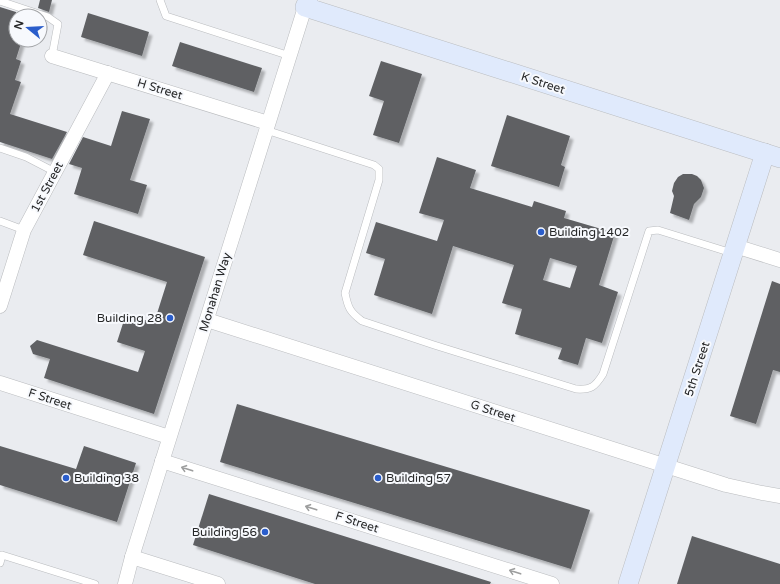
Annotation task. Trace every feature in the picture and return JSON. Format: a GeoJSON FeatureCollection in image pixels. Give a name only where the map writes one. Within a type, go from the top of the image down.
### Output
{"type":"FeatureCollection","features":[{"type":"Feature","properties":{"kind":"street","name":"Monahan Way"},"geometry":{"type":"LineString","coordinates":[[125,584],[169,437],[306,3]]}},
{"type":"Feature","properties":{"kind":"street","name":"K Street"},"geometry":{"type":"LineString","coordinates":[[306,3],[772,156]]}},
{"type":"Feature","properties":{"kind":"street","name":"H Street"},"geometry":{"type":"LineString","coordinates":[[52,56],[108,73],[267,127]]}},
{"type":"Feature","properties":{"kind":"street","name":"1st Street"},"geometry":{"type":"LineString","coordinates":[[0,306],[24,230],[108,73]]}},
{"type":"Feature","properties":{"kind":"street","name":"5th Street"},"geometry":{"type":"LineString","coordinates":[[628,584],[734,250],[772,156]]}},
{"type":"Feature","properties":{"kind":"street"},"geometry":{"type":"LineString","coordinates":[[734,250],[780,260]]}},
{"type":"Feature","properties":{"kind":"street","name":"G Street"},"geometry":{"type":"LineString","coordinates":[[207,320],[731,486],[780,496]]}},
{"type":"Feature","properties":{"kind":"street","name":"F Street"},"geometry":{"type":"LineString","coordinates":[[0,382],[169,437]]}},
{"type":"Feature","properties":{"kind":"street","name":"F Street"},"geometry":{"type":"LineString","coordinates":[[162,461],[552,584]]}},
{"type":"Feature","properties":{"kind":"street"},"geometry":{"type":"LineString","coordinates":[[132,557],[218,584]]}},
{"type":"Feature","properties":{"kind":"lane"},"geometry":{"type":"LineString","coordinates":[[160,0],[166,16],[290,56]]}},
{"type":"Feature","properties":{"kind":"lane"},"geometry":{"type":"LineString","coordinates":[[0,1],[48,16],[58,24],[52,56]]}},
{"type":"Feature","properties":{"kind":"lane"},"geometry":{"type":"LineString","coordinates":[[267,127],[374,165],[379,169],[379,180],[346,293],[348,305],[352,314],[362,321],[576,389],[588,389],[597,383],[603,374],[649,231],[658,230],[734,250]]}},
{"type":"Feature","properties":{"kind":"lane"},"geometry":{"type":"LineString","coordinates":[[0,148],[26,157],[55,172]]}},
{"type":"Feature","properties":{"kind":"lane"},"geometry":{"type":"LineString","coordinates":[[0,221],[24,230]]}},
{"type":"Feature","properties":{"kind":"lane"},"geometry":{"type":"LineString","coordinates":[[0,563],[2,555],[95,584]]}},
{"type":"Feature","properties":{"kind":"building"},"geometry":{"type":"Polygon","coordinates":[[[40,0],[52,0],[49,12],[48,8],[38,8],[40,0]]]}},
{"type":"Feature","properties":{"kind":"building"},"geometry":{"type":"Polygon","coordinates":[[[0,7],[8,10],[8,48],[19,48],[16,59],[21,61],[15,80],[21,82],[10,114],[67,132],[52,159],[0,142],[0,7]]]}},
{"type":"Feature","properties":{"kind":"building"},"geometry":{"type":"Polygon","coordinates":[[[88,13],[149,32],[142,56],[81,37],[88,13]]]}},
{"type":"Feature","properties":{"kind":"building"},"geometry":{"type":"Polygon","coordinates":[[[180,42],[262,68],[254,92],[172,66],[180,42]]]}},
{"type":"Feature","properties":{"kind":"building"},"geometry":{"type":"Polygon","coordinates":[[[381,61],[422,74],[399,143],[373,135],[384,101],[369,96],[381,61]]]}},
{"type":"Feature","properties":{"kind":"building"},"geometry":{"type":"Polygon","coordinates":[[[122,111],[150,119],[130,180],[147,185],[138,214],[74,194],[82,168],[69,164],[83,137],[111,146],[122,111]]]}},
{"type":"Feature","properties":{"kind":"building"},"geometry":{"type":"Polygon","coordinates":[[[507,115],[570,136],[561,165],[565,167],[559,187],[491,166],[507,115]]]}},
{"type":"Feature","properties":{"kind":"building"},"geometry":{"type":"Polygon","coordinates":[[[437,157],[476,170],[470,188],[532,207],[534,201],[566,211],[564,218],[615,233],[599,285],[618,292],[602,343],[586,338],[578,365],[558,359],[562,348],[515,334],[522,309],[502,303],[514,265],[453,246],[432,314],[374,295],[385,259],[366,253],[376,222],[437,241],[444,220],[419,213],[437,157]],[[550,258],[543,280],[570,288],[577,266],[550,258]]]}},
{"type":"Feature","properties":{"kind":"building"},"geometry":{"type":"Polygon","coordinates":[[[683,174],[692,174],[697,176],[701,180],[704,188],[701,197],[694,204],[689,220],[670,213],[674,196],[672,191],[674,183],[678,177],[683,174]]]}},
{"type":"Feature","properties":{"kind":"building","name":"Building 28"},"geometry":{"type":"Polygon","coordinates":[[[94,221],[205,257],[154,414],[44,378],[50,359],[33,354],[30,346],[37,340],[138,372],[145,351],[117,342],[126,314],[154,323],[167,282],[83,255],[94,221]]]}},
{"type":"Feature","properties":{"kind":"building"},"geometry":{"type":"Polygon","coordinates":[[[772,281],[780,284],[780,372],[773,370],[756,424],[730,416],[772,281]]]}},
{"type":"Feature","properties":{"kind":"building","name":"Building 57"},"geometry":{"type":"Polygon","coordinates":[[[237,404],[590,510],[571,569],[220,462],[237,404]]]}},
{"type":"Feature","properties":{"kind":"building","name":"Building 38"},"geometry":{"type":"Polygon","coordinates":[[[0,446],[76,469],[84,446],[136,463],[117,522],[0,485],[0,446]]]}},
{"type":"Feature","properties":{"kind":"building","name":"Building 56"},"geometry":{"type":"Polygon","coordinates":[[[209,494],[491,582],[490,584],[315,584],[193,545],[209,494]]]}},
{"type":"Feature","properties":{"kind":"building"},"geometry":{"type":"Polygon","coordinates":[[[692,536],[780,564],[780,584],[677,584],[692,536]]]}},
{"type":"Feature","properties":{"kind":"place","name":"Building 1402"},"geometry":{"type":"Point","coordinates":[541,232]}},
{"type":"Feature","properties":{"kind":"place","name":"Building 28"},"geometry":{"type":"Point","coordinates":[170,318]}},
{"type":"Feature","properties":{"kind":"place","name":"Building 38"},"geometry":{"type":"Point","coordinates":[66,478]}},
{"type":"Feature","properties":{"kind":"place","name":"Building 57"},"geometry":{"type":"Point","coordinates":[378,478]}},
{"type":"Feature","properties":{"kind":"place","name":"Building 56"},"geometry":{"type":"Point","coordinates":[265,532]}}]}
